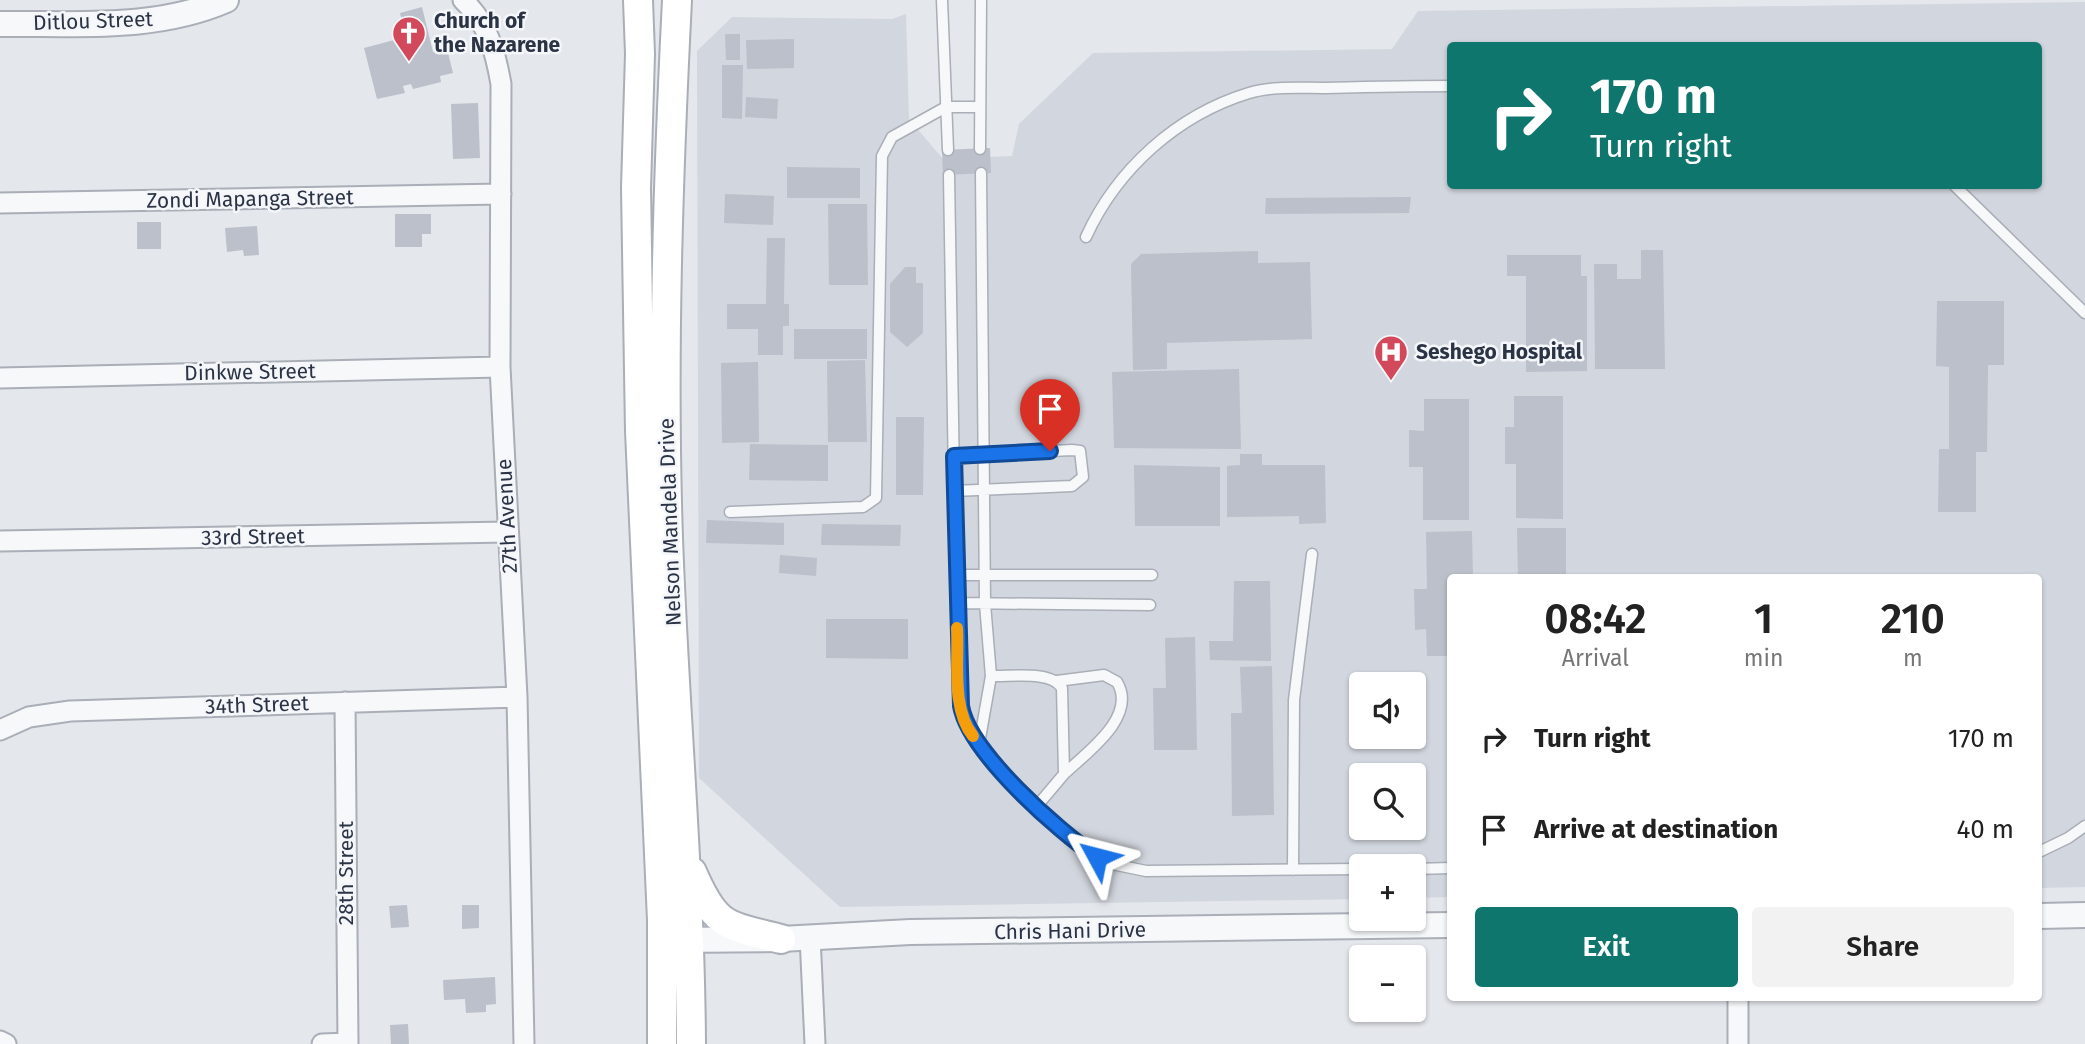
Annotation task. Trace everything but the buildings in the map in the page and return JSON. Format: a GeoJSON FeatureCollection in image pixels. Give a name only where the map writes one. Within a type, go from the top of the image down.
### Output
{"type":"FeatureCollection","features":[{"type":"Feature","properties":{"kind":"main road","name":"Nelson Mandela Drive"},"geometry":{"type":"LineString","coordinates":[[638,0],[640,54],[636,188],[640,430],[662,940],[662,1044]]}},
{"type":"Feature","properties":{"kind":"main road","name":"Nelson Mandela Drive"},"geometry":{"type":"LineString","coordinates":[[677,0],[667,202],[666,430],[668,540],[690,939],[691,1044]]}},
{"type":"Feature","properties":{"kind":"main road"},"geometry":{"type":"LineString","coordinates":[[686,857],[704,899],[716,917],[731,926],[781,939]]}},
{"type":"Feature","properties":{"kind":"street","name":"Ditlou Street"},"geometry":{"type":"LineString","coordinates":[[0,24],[133,22],[202,10],[226,0]]}},
{"type":"Feature","properties":{"kind":"street","name":"27th Avenue"},"geometry":{"type":"LineString","coordinates":[[463,0],[481,17],[496,59],[501,84],[500,367],[517,697],[524,1044]]}},
{"type":"Feature","properties":{"kind":"street","name":"Zondi Mapanga Street"},"geometry":{"type":"LineString","coordinates":[[0,203],[501,194]]}},
{"type":"Feature","properties":{"kind":"street","name":"Dinkwe Street"},"geometry":{"type":"LineString","coordinates":[[0,378],[500,367]]}},
{"type":"Feature","properties":{"kind":"street","name":"33rd Street"},"geometry":{"type":"LineString","coordinates":[[0,541],[507,532]]}},
{"type":"Feature","properties":{"kind":"street","name":"34th Street"},"geometry":{"type":"LineString","coordinates":[[0,730],[29,718],[70,711],[517,697]]}},
{"type":"Feature","properties":{"kind":"street","name":"28th Street"},"geometry":{"type":"LineString","coordinates":[[345,702],[348,1044]]}},
{"type":"Feature","properties":{"kind":"street"},"geometry":{"type":"LineString","coordinates":[[2042,916],[2085,915]]}},
{"type":"Feature","properties":{"kind":"street","name":"Chris Hani Drive"},"geometry":{"type":"LineString","coordinates":[[662,940],[1447,925]]}},
{"type":"Feature","properties":{"kind":"street"},"geometry":{"type":"LineString","coordinates":[[810,936],[815,1044]]}},
{"type":"Feature","properties":{"kind":"street"},"geometry":{"type":"LineString","coordinates":[[1738,1001],[1738,1044]]}},
{"type":"Feature","properties":{"kind":"street"},"geometry":{"type":"LineString","coordinates":[[0,1041],[6,1044]]}},
{"type":"Feature","properties":{"kind":"street"},"geometry":{"type":"LineString","coordinates":[[322,1044],[348,1044]]}},
{"type":"Feature","properties":{"kind":"lane"},"geometry":{"type":"LineString","coordinates":[[942,0],[948,150]]}},
{"type":"Feature","properties":{"kind":"lane"},"geometry":{"type":"LineString","coordinates":[[980,149],[981,0]]}},
{"type":"Feature","properties":{"kind":"lane"},"geometry":{"type":"LineString","coordinates":[[1086,237],[1110,192],[1168,132],[1205,111],[1251,92],[1292,88],[1447,86]]}},
{"type":"Feature","properties":{"kind":"lane"},"geometry":{"type":"LineString","coordinates":[[730,512],[863,507],[876,498],[882,156],[892,137],[946,107],[980,107]]}},
{"type":"Feature","properties":{"kind":"lane"},"geometry":{"type":"LineString","coordinates":[[979,744],[991,676],[985,604],[981,173]]}},
{"type":"Feature","properties":{"kind":"lane"},"geometry":{"type":"LineString","coordinates":[[949,175],[956,603],[961,706],[968,730],[1037,806],[1082,847],[1097,857],[1126,868],[1146,872],[1349,870]]}},
{"type":"Feature","properties":{"kind":"lane"},"geometry":{"type":"LineString","coordinates":[[1958,189],[2085,313]]}},
{"type":"Feature","properties":{"kind":"lane"},"geometry":{"type":"LineString","coordinates":[[954,456],[1080,451],[1083,477],[1072,486],[954,491]]}},
{"type":"Feature","properties":{"kind":"lane"},"geometry":{"type":"LineString","coordinates":[[1293,870],[1294,700],[1312,554]]}},
{"type":"Feature","properties":{"kind":"lane"},"geometry":{"type":"LineString","coordinates":[[956,575],[1152,575]]}},
{"type":"Feature","properties":{"kind":"lane"},"geometry":{"type":"LineString","coordinates":[[956,603],[1150,605]]}},
{"type":"Feature","properties":{"kind":"lane"},"geometry":{"type":"LineString","coordinates":[[991,676],[1045,677],[1057,681],[1104,675],[1117,682],[1122,695],[1116,719],[1108,732],[1037,806]]}},
{"type":"Feature","properties":{"kind":"lane"},"geometry":{"type":"LineString","coordinates":[[1057,681],[1064,694],[1065,774]]}},
{"type":"Feature","properties":{"kind":"lane"},"geometry":{"type":"LineString","coordinates":[[2042,851],[2085,826]]}},
{"type":"Feature","properties":{"kind":"lane"},"geometry":{"type":"LineString","coordinates":[[1426,869],[1447,868]]}},
{"type":"Feature","properties":{"kind":"shaded area","name":"Seshego Hospital"},"geometry":{"type":"Polygon","coordinates":[[[2085,2],[2085,887],[2042,888],[2042,574],[1447,574],[1447,897],[1426,898],[1426,854],[1349,854],[1349,899],[840,907],[699,778],[697,51],[732,17],[892,19],[906,14],[909,119],[943,159],[1012,156],[1019,124],[1093,53],[1392,49],[1418,11],[2085,2]]]}},
{"type":"Feature","properties":{"kind":"slow traffic"},"geometry":{"type":"LineString","coordinates":[[957,628],[963,720],[973,736]]}},
{"type":"Feature","properties":{"kind":"place","name":"Church of the Nazarene"},"geometry":{"type":"Point","coordinates":[409,63]}},
{"type":"Feature","properties":{"kind":"place","name":"Seshego Hospital"},"geometry":{"type":"Point","coordinates":[1391,382]}},
{"type":"Feature","properties":{"kind":"route"},"geometry":{"type":"LineString","coordinates":[[1050,451],[954,456],[956,603],[961,706],[968,730],[1008,778],[1082,847],[1097,857]]}}]}
